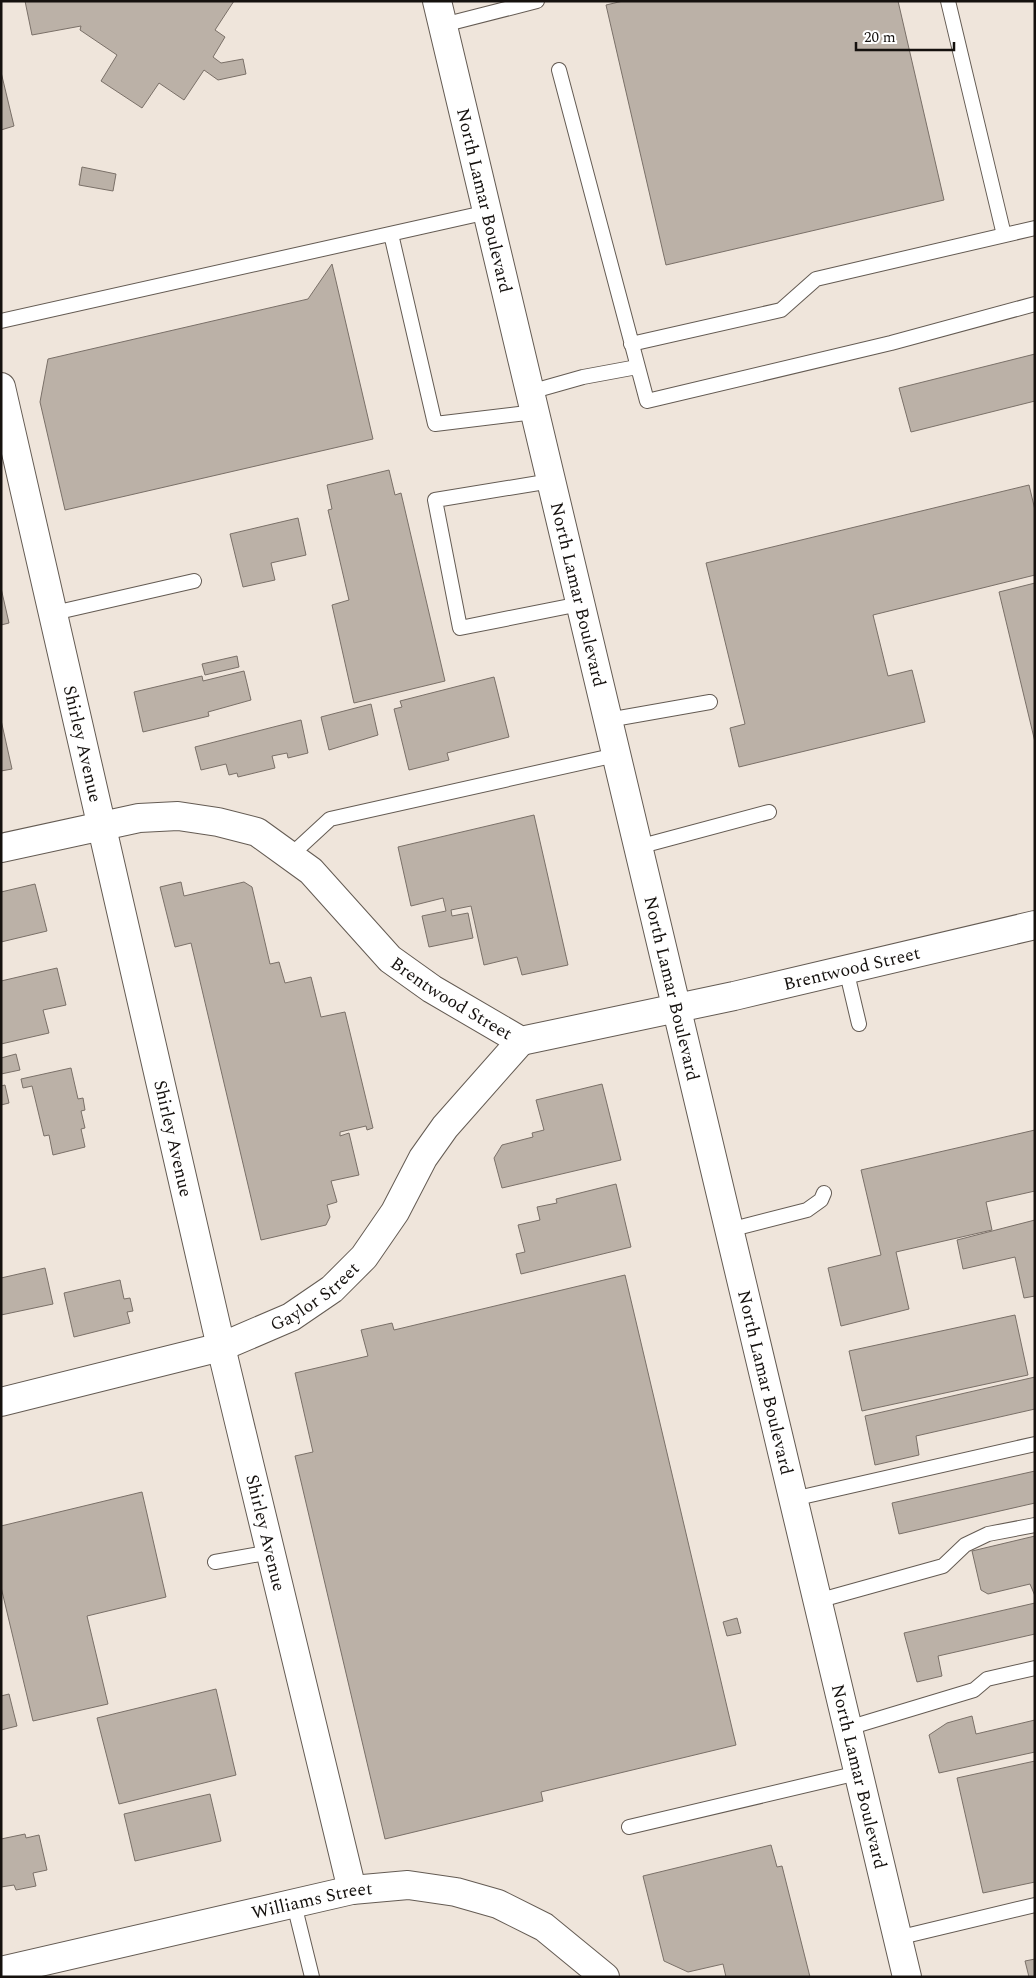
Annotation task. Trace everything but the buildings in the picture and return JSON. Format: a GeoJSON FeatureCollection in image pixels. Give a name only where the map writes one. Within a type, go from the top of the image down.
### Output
{"type":"FeatureCollection","features":[{"type":"Feature","properties":{"kind":"street","name":"North Lamar Boulevard"},"geometry":{"type":"LineString","coordinates":[[440,13],[907,1977]]}},
{"type":"Feature","properties":{"kind":"street","name":"Shirley Avenue"},"geometry":{"type":"LineString","coordinates":[[1,387],[103,825],[221,1347],[352,1890]]}},
{"type":"Feature","properties":{"kind":"street","name":"Brentwood Street"},"geometry":{"type":"LineString","coordinates":[[1,848],[139,818],[178,816],[218,822],[257,832],[291,855],[334,895],[390,959],[432,989],[521,1041],[676,1008],[1035,925]]}},
{"type":"Feature","properties":{"kind":"street","name":"Gaylor Street"},"geometry":{"type":"LineString","coordinates":[[1,1402],[221,1347],[291,1317],[332,1289],[364,1257],[395,1212],[423,1158],[445,1127],[521,1041]]}},
{"type":"Feature","properties":{"kind":"street","name":"Williams Street"},"geometry":{"type":"LineString","coordinates":[[1,1971],[352,1890],[408,1885],[456,1892],[498,1904],[544,1927],[604,1977]]}},
{"type":"Feature","properties":{"kind":"lane"},"geometry":{"type":"LineString","coordinates":[[440,13],[537,1]]}},
{"type":"Feature","properties":{"kind":"lane"},"geometry":{"type":"LineString","coordinates":[[948,1],[1004,236]]}},
{"type":"Feature","properties":{"kind":"lane"},"geometry":{"type":"LineString","coordinates":[[559,70],[647,401],[891,344],[1035,304]]}},
{"type":"Feature","properties":{"kind":"lane"},"geometry":{"type":"LineString","coordinates":[[1,321],[488,212]]}},
{"type":"Feature","properties":{"kind":"lane"},"geometry":{"type":"LineString","coordinates":[[631,344],[781,310],[816,279],[1035,228]]}},
{"type":"Feature","properties":{"kind":"lane"},"geometry":{"type":"LineString","coordinates":[[391,234],[435,424],[532,402],[583,377],[637,367]]}},
{"type":"Feature","properties":{"kind":"lane"},"geometry":{"type":"LineString","coordinates":[[551,481],[435,500],[460,628],[580,604]]}},
{"type":"Feature","properties":{"kind":"lane"},"geometry":{"type":"LineString","coordinates":[[54,613],[194,581]]}},
{"type":"Feature","properties":{"kind":"lane"},"geometry":{"type":"LineString","coordinates":[[608,720],[710,702]]}},
{"type":"Feature","properties":{"kind":"lane"},"geometry":{"type":"LineString","coordinates":[[291,855],[330,819],[616,755]]}},
{"type":"Feature","properties":{"kind":"lane"},"geometry":{"type":"LineString","coordinates":[[638,847],[769,812]]}},
{"type":"Feature","properties":{"kind":"lane"},"geometry":{"type":"LineString","coordinates":[[846,969],[859,1024]]}},
{"type":"Feature","properties":{"kind":"lane"},"geometry":{"type":"LineString","coordinates":[[729,1230],[807,1210],[821,1200],[824,1193]]}},
{"type":"Feature","properties":{"kind":"lane"},"geometry":{"type":"LineString","coordinates":[[793,1499],[1035,1444]]}},
{"type":"Feature","properties":{"kind":"lane"},"geometry":{"type":"LineString","coordinates":[[817,1601],[943,1566],[965,1545],[988,1534],[1035,1525]]}},
{"type":"Feature","properties":{"kind":"lane"},"geometry":{"type":"LineString","coordinates":[[215,1562],[271,1552]]}},
{"type":"Feature","properties":{"kind":"lane"},"geometry":{"type":"LineString","coordinates":[[848,1728],[974,1690],[987,1679],[1035,1668]]}},
{"type":"Feature","properties":{"kind":"lane"},"geometry":{"type":"LineString","coordinates":[[629,1827],[858,1773]]}},
{"type":"Feature","properties":{"kind":"lane"},"geometry":{"type":"LineString","coordinates":[[294,1904],[312,1977]]}},
{"type":"Feature","properties":{"kind":"lane"},"geometry":{"type":"LineString","coordinates":[[897,1938],[1035,1905]]}}]}
